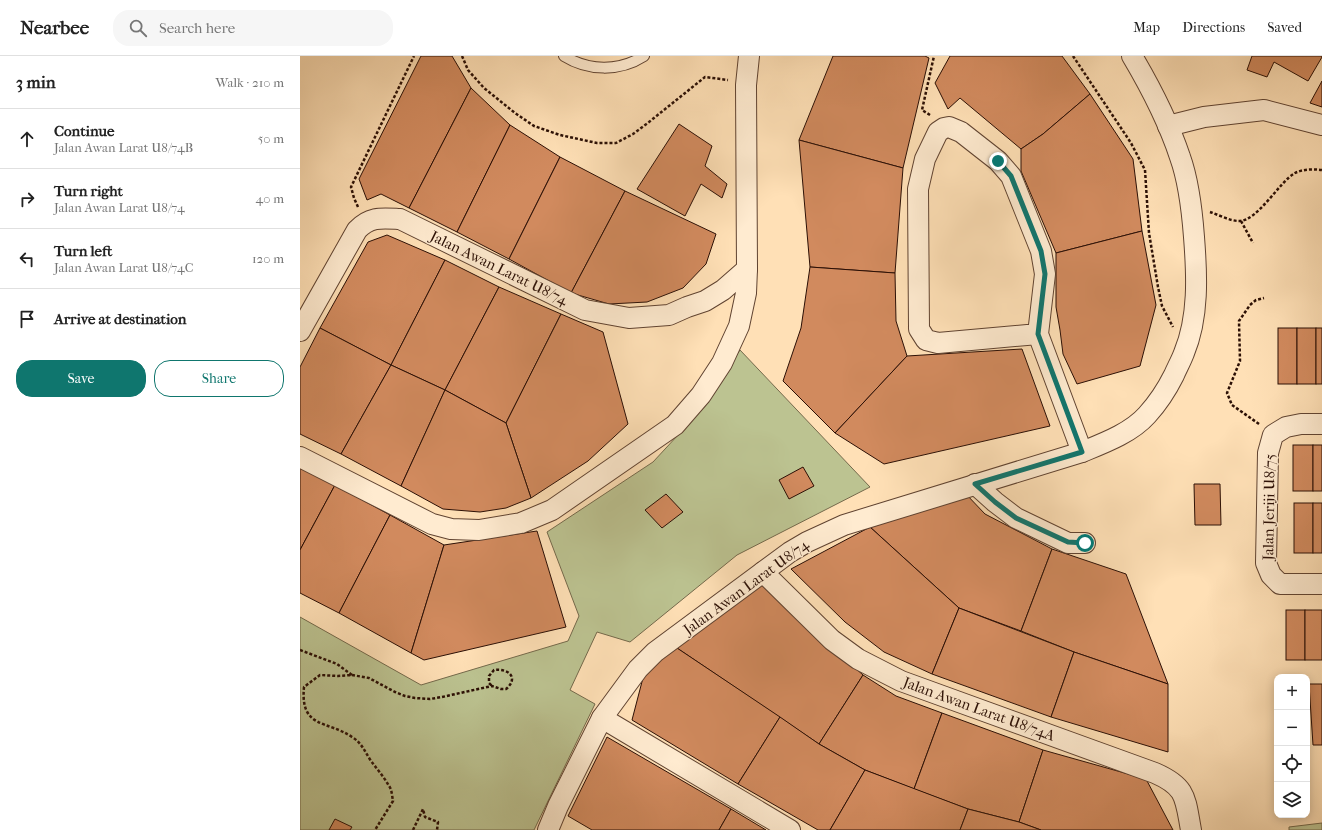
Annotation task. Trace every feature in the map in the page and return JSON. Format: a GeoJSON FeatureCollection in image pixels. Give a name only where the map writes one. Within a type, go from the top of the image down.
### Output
{"type":"FeatureCollection","features":[{"type":"Feature","properties":{"kind":"street"},"geometry":{"type":"LineString","coordinates":[[300,457],[432,524],[452,529],[479,530],[521,523],[552,510],[675,425],[701,395],[722,363],[740,326],[746,293],[747,270],[746,85],[749,56]]}},
{"type":"Feature","properties":{"kind":"street","name":"Jalan Awan Larat U8/74"},"geometry":{"type":"LineString","coordinates":[[548,830],[558,806],[602,718],[645,661],[763,572],[806,542],[837,528],[1082,452],[1133,427],[1147,416],[1167,389],[1185,353],[1192,330],[1196,271],[1191,206],[1181,158],[1152,88],[1132,56]]}},
{"type":"Feature","properties":{"kind":"street"},"geometry":{"type":"LineString","coordinates":[[1168,126],[1204,117],[1264,110],[1322,125]]}},
{"type":"Feature","properties":{"kind":"street"},"geometry":{"type":"LineString","coordinates":[[1038,334],[938,343],[926,340],[919,329],[918,189],[925,159],[938,132],[944,128],[949,127],[962,132],[998,161],[1011,176],[1041,251],[1045,274],[1038,334],[1082,452]]}},
{"type":"Feature","properties":{"kind":"street","name":"Jalan Awan Larat U8/74"},"geometry":{"type":"LineString","coordinates":[[371,220],[380,218],[400,219],[585,310],[628,318],[669,315],[706,301],[723,290],[747,270]]}},
{"type":"Feature","properties":{"kind":"street"},"geometry":{"type":"LineString","coordinates":[[300,331],[357,230],[363,223],[371,220]]}},
{"type":"Feature","properties":{"kind":"street","name":"Jalan Jeriji U8/75"},"geometry":{"type":"LineString","coordinates":[[1322,424],[1301,424],[1286,427],[1273,435],[1268,453],[1266,563],[1271,575],[1280,584],[1322,584]]}},
{"type":"Feature","properties":{"kind":"street"},"geometry":{"type":"LineString","coordinates":[[975,484],[1016,518],[1068,542],[1085,543]]}},
{"type":"Feature","properties":{"kind":"street","name":"Jalan Awan Larat U8/74A"},"geometry":{"type":"LineString","coordinates":[[763,572],[832,640],[858,659],[886,674],[900,681],[1155,773],[1172,782],[1178,787],[1186,802],[1191,830]]}},
{"type":"Feature","properties":{"kind":"street"},"geometry":{"type":"LineString","coordinates":[[602,718],[790,830]]}},
{"type":"Feature","properties":{"kind":"lane"},"geometry":{"type":"LineString","coordinates":[[564,56],[574,62],[602,68],[623,66],[634,63],[644,56]]}},
{"type":"Feature","properties":{"kind":"path"},"geometry":{"type":"LineString","coordinates":[[371,220],[360,210],[354,198],[351,187],[414,56]]}},
{"type":"Feature","properties":{"kind":"path"},"geometry":{"type":"LineString","coordinates":[[462,56],[468,70],[484,88],[534,126],[560,135],[596,143],[616,143],[633,134],[705,77],[725,79],[746,85]]}},
{"type":"Feature","properties":{"kind":"path"},"geometry":{"type":"LineString","coordinates":[[934,56],[922,110],[932,116],[944,128]]}},
{"type":"Feature","properties":{"kind":"path"},"geometry":{"type":"LineString","coordinates":[[1073,56],[1131,144],[1145,170],[1149,233],[1162,306],[1185,353]]}},
{"type":"Feature","properties":{"kind":"path"},"geometry":{"type":"LineString","coordinates":[[1191,206],[1241,221],[1252,216],[1294,174],[1305,169],[1322,170]]}},
{"type":"Feature","properties":{"kind":"path"},"geometry":{"type":"LineString","coordinates":[[1241,221],[1253,243]]}},
{"type":"Feature","properties":{"kind":"path"},"geometry":{"type":"LineString","coordinates":[[1264,298],[1256,300],[1250,305],[1239,321],[1240,361],[1227,393],[1232,405],[1273,435]]}},
{"type":"Feature","properties":{"kind":"path"},"geometry":{"type":"LineString","coordinates":[[300,650],[337,664],[352,675]]}},
{"type":"Feature","properties":{"kind":"path"},"geometry":{"type":"LineString","coordinates":[[375,830],[393,801],[390,787],[361,744],[338,730],[323,726],[309,717],[301,699],[304,687],[320,675],[352,675],[369,678],[405,696],[430,699],[492,686],[501,690],[506,690],[511,685],[511,674],[500,669],[494,670],[489,676],[489,683],[492,686]]}},
{"type":"Feature","properties":{"kind":"path"},"geometry":{"type":"LineString","coordinates":[[413,830],[423,809],[425,817],[438,822],[437,830]]}},
{"type":"Feature","properties":{"kind":"green space"},"geometry":{"type":"Polygon","coordinates":[[[740,350],[870,487],[737,555],[630,642],[597,632],[570,690],[595,704],[534,830],[300,830],[300,617],[421,685],[568,641],[579,616],[547,532],[653,462],[691,421],[740,350]]]}},
{"type":"Feature","properties":{"kind":"green space"},"geometry":{"type":"Polygon","coordinates":[[[1322,823],[1322,830],[1289,830],[1289,827],[1322,823]]]}},
{"type":"Feature","properties":{"kind":"building"},"geometry":{"type":"Polygon","coordinates":[[[421,56],[452,56],[471,88],[409,208],[381,194],[367,200],[359,179],[421,56]]]}},
{"type":"Feature","properties":{"kind":"building"},"geometry":{"type":"Polygon","coordinates":[[[833,56],[925,56],[929,58],[903,168],[799,140],[833,56]]]}},
{"type":"Feature","properties":{"kind":"building"},"geometry":{"type":"Polygon","coordinates":[[[950,56],[1062,56],[1090,94],[1043,134],[1021,149],[960,98],[948,109],[935,83],[950,56]]]}},
{"type":"Feature","properties":{"kind":"building"},"geometry":{"type":"Polygon","coordinates":[[[1252,56],[1322,57],[1308,81],[1274,62],[1267,77],[1247,70],[1252,56]]]}},
{"type":"Feature","properties":{"kind":"building"},"geometry":{"type":"Polygon","coordinates":[[[1322,81],[1322,107],[1310,103],[1322,81]]]}},
{"type":"Feature","properties":{"kind":"building"},"geometry":{"type":"Polygon","coordinates":[[[471,88],[510,125],[457,232],[409,208],[471,88]]]}},
{"type":"Feature","properties":{"kind":"building"},"geometry":{"type":"Polygon","coordinates":[[[1090,94],[1133,159],[1142,231],[1056,253],[1021,171],[1021,149],[1043,134],[1090,94]]]}},
{"type":"Feature","properties":{"kind":"building"},"geometry":{"type":"Polygon","coordinates":[[[679,124],[712,146],[705,166],[727,184],[722,198],[701,184],[685,216],[637,189],[679,124]]]}},
{"type":"Feature","properties":{"kind":"building"},"geometry":{"type":"Polygon","coordinates":[[[510,125],[560,157],[509,259],[457,232],[510,125]]]}},
{"type":"Feature","properties":{"kind":"building"},"geometry":{"type":"Polygon","coordinates":[[[799,140],[903,168],[895,273],[810,267],[799,140]]]}},
{"type":"Feature","properties":{"kind":"building"},"geometry":{"type":"Polygon","coordinates":[[[560,157],[625,191],[571,293],[509,259],[560,157]]]}},
{"type":"Feature","properties":{"kind":"building"},"geometry":{"type":"Polygon","coordinates":[[[625,191],[716,234],[706,264],[683,288],[647,302],[609,304],[571,293],[625,191]]]}},
{"type":"Feature","properties":{"kind":"building"},"geometry":{"type":"Polygon","coordinates":[[[1142,231],[1156,305],[1140,366],[1077,384],[1063,354],[1056,307],[1056,253],[1142,231]]]}},
{"type":"Feature","properties":{"kind":"building"},"geometry":{"type":"Polygon","coordinates":[[[387,235],[445,260],[391,365],[320,328],[368,242],[387,235]]]}},
{"type":"Feature","properties":{"kind":"building"},"geometry":{"type":"Polygon","coordinates":[[[445,260],[499,287],[445,390],[391,365],[445,260]]]}},
{"type":"Feature","properties":{"kind":"building"},"geometry":{"type":"Polygon","coordinates":[[[810,267],[895,273],[896,321],[907,356],[835,433],[783,381],[801,328],[810,267]]]}},
{"type":"Feature","properties":{"kind":"building"},"geometry":{"type":"Polygon","coordinates":[[[499,287],[561,314],[506,423],[445,390],[499,287]]]}},
{"type":"Feature","properties":{"kind":"building"},"geometry":{"type":"Polygon","coordinates":[[[561,314],[603,332],[628,424],[588,461],[531,498],[506,423],[561,314]]]}},
{"type":"Feature","properties":{"kind":"building"},"geometry":{"type":"Polygon","coordinates":[[[320,328],[391,365],[341,454],[300,434],[300,367],[320,328]]]}},
{"type":"Feature","properties":{"kind":"building"},"geometry":{"type":"Polygon","coordinates":[[[1278,328],[1297,328],[1297,384],[1278,384],[1278,328]]]}},
{"type":"Feature","properties":{"kind":"building"},"geometry":{"type":"Polygon","coordinates":[[[1297,328],[1316,328],[1316,384],[1297,384],[1297,328]]]}},
{"type":"Feature","properties":{"kind":"building"},"geometry":{"type":"Polygon","coordinates":[[[1316,328],[1322,328],[1322,384],[1316,384],[1316,328]]]}},
{"type":"Feature","properties":{"kind":"building"},"geometry":{"type":"Polygon","coordinates":[[[1022,349],[1050,426],[884,464],[835,433],[907,356],[1022,349]]]}},
{"type":"Feature","properties":{"kind":"building"},"geometry":{"type":"Polygon","coordinates":[[[391,365],[445,390],[401,486],[341,454],[391,365]]]}},
{"type":"Feature","properties":{"kind":"building"},"geometry":{"type":"Polygon","coordinates":[[[445,390],[506,423],[531,498],[506,508],[480,512],[443,509],[401,486],[445,390]]]}},
{"type":"Feature","properties":{"kind":"building"},"geometry":{"type":"Polygon","coordinates":[[[1293,445],[1313,445],[1313,491],[1293,491],[1293,445]]]}},
{"type":"Feature","properties":{"kind":"building"},"geometry":{"type":"Polygon","coordinates":[[[1313,445],[1322,445],[1322,491],[1313,491],[1313,445]]]}},
{"type":"Feature","properties":{"kind":"building"},"geometry":{"type":"Polygon","coordinates":[[[300,466],[335,485],[300,550],[300,466]]]}},
{"type":"Feature","properties":{"kind":"building"},"geometry":{"type":"Polygon","coordinates":[[[803,467],[814,486],[789,499],[779,480],[803,467]]]}},
{"type":"Feature","properties":{"kind":"building"},"geometry":{"type":"Polygon","coordinates":[[[1194,484],[1220,484],[1221,525],[1195,525],[1194,484]]]}},
{"type":"Feature","properties":{"kind":"building"},"geometry":{"type":"Polygon","coordinates":[[[335,485],[390,515],[339,613],[300,593],[300,550],[335,485]]]}},
{"type":"Feature","properties":{"kind":"building"},"geometry":{"type":"Polygon","coordinates":[[[965,493],[985,514],[1052,549],[1021,631],[959,608],[870,527],[965,493]]]}},
{"type":"Feature","properties":{"kind":"building"},"geometry":{"type":"Polygon","coordinates":[[[666,494],[683,512],[662,528],[645,510],[666,494]]]}},
{"type":"Feature","properties":{"kind":"building"},"geometry":{"type":"Polygon","coordinates":[[[1294,503],[1313,503],[1313,553],[1294,553],[1294,503]]]}},
{"type":"Feature","properties":{"kind":"building"},"geometry":{"type":"Polygon","coordinates":[[[1313,503],[1322,503],[1322,553],[1313,553],[1313,503]]]}},
{"type":"Feature","properties":{"kind":"building"},"geometry":{"type":"Polygon","coordinates":[[[390,515],[444,545],[411,653],[339,613],[390,515]]]}},
{"type":"Feature","properties":{"kind":"building"},"geometry":{"type":"Polygon","coordinates":[[[870,527],[959,608],[932,674],[884,652],[845,622],[791,569],[870,527]]]}},
{"type":"Feature","properties":{"kind":"building"},"geometry":{"type":"Polygon","coordinates":[[[537,531],[566,627],[424,660],[411,653],[444,545],[537,531]]]}},
{"type":"Feature","properties":{"kind":"building"},"geometry":{"type":"Polygon","coordinates":[[[1052,549],[1126,574],[1168,684],[1074,652],[1021,631],[1052,549]]]}},
{"type":"Feature","properties":{"kind":"building"},"geometry":{"type":"Polygon","coordinates":[[[760,583],[863,675],[819,744],[674,646],[760,583]]]}},
{"type":"Feature","properties":{"kind":"building"},"geometry":{"type":"Polygon","coordinates":[[[959,608],[1074,652],[1051,717],[932,674],[959,608]]]}},
{"type":"Feature","properties":{"kind":"building"},"geometry":{"type":"Polygon","coordinates":[[[1286,610],[1305,610],[1305,660],[1286,660],[1286,610]]]}},
{"type":"Feature","properties":{"kind":"building"},"geometry":{"type":"Polygon","coordinates":[[[1305,610],[1322,610],[1322,660],[1305,660],[1305,610]]]}},
{"type":"Feature","properties":{"kind":"building"},"geometry":{"type":"Polygon","coordinates":[[[674,646],[780,717],[738,784],[632,720],[644,674],[674,646]]]}},
{"type":"Feature","properties":{"kind":"building"},"geometry":{"type":"Polygon","coordinates":[[[1074,652],[1168,684],[1168,752],[1051,717],[1074,652]]]}},
{"type":"Feature","properties":{"kind":"building"},"geometry":{"type":"Polygon","coordinates":[[[863,675],[896,696],[942,713],[914,789],[865,770],[819,744],[863,675]]]}},
{"type":"Feature","properties":{"kind":"building"},"geometry":{"type":"Polygon","coordinates":[[[1310,684],[1322,684],[1322,745],[1313,745],[1310,684]]]}},
{"type":"Feature","properties":{"kind":"building"},"geometry":{"type":"Polygon","coordinates":[[[942,713],[1043,750],[1019,822],[968,809],[914,789],[942,713]]]}},
{"type":"Feature","properties":{"kind":"building"},"geometry":{"type":"Polygon","coordinates":[[[780,717],[819,744],[865,770],[830,830],[818,830],[738,784],[780,717]]]}},
{"type":"Feature","properties":{"kind":"building"},"geometry":{"type":"Polygon","coordinates":[[[607,737],[731,809],[719,830],[592,830],[568,816],[607,737]]]}},
{"type":"Feature","properties":{"kind":"building"},"geometry":{"type":"Polygon","coordinates":[[[1043,750],[1146,779],[1173,830],[1041,830],[1019,822],[1043,750]]]}},
{"type":"Feature","properties":{"kind":"building"},"geometry":{"type":"Polygon","coordinates":[[[865,770],[968,809],[960,830],[830,830],[865,770]]]}},
{"type":"Feature","properties":{"kind":"building"},"geometry":{"type":"Polygon","coordinates":[[[731,809],[766,830],[719,830],[731,809]]]}},
{"type":"Feature","properties":{"kind":"building"},"geometry":{"type":"Polygon","coordinates":[[[968,809],[1019,822],[1041,830],[960,830],[968,809]]]}},
{"type":"Feature","properties":{"kind":"building"},"geometry":{"type":"Polygon","coordinates":[[[335,819],[352,827],[350,830],[329,830],[335,819]]]}},
{"type":"Feature","properties":{"kind":"route"},"geometry":{"type":"LineString","coordinates":[[998,161],[1011,176],[1041,251],[1045,274],[1038,334],[1082,452],[975,484],[1016,518],[1058,539],[1076,544],[1085,543]]}}]}
